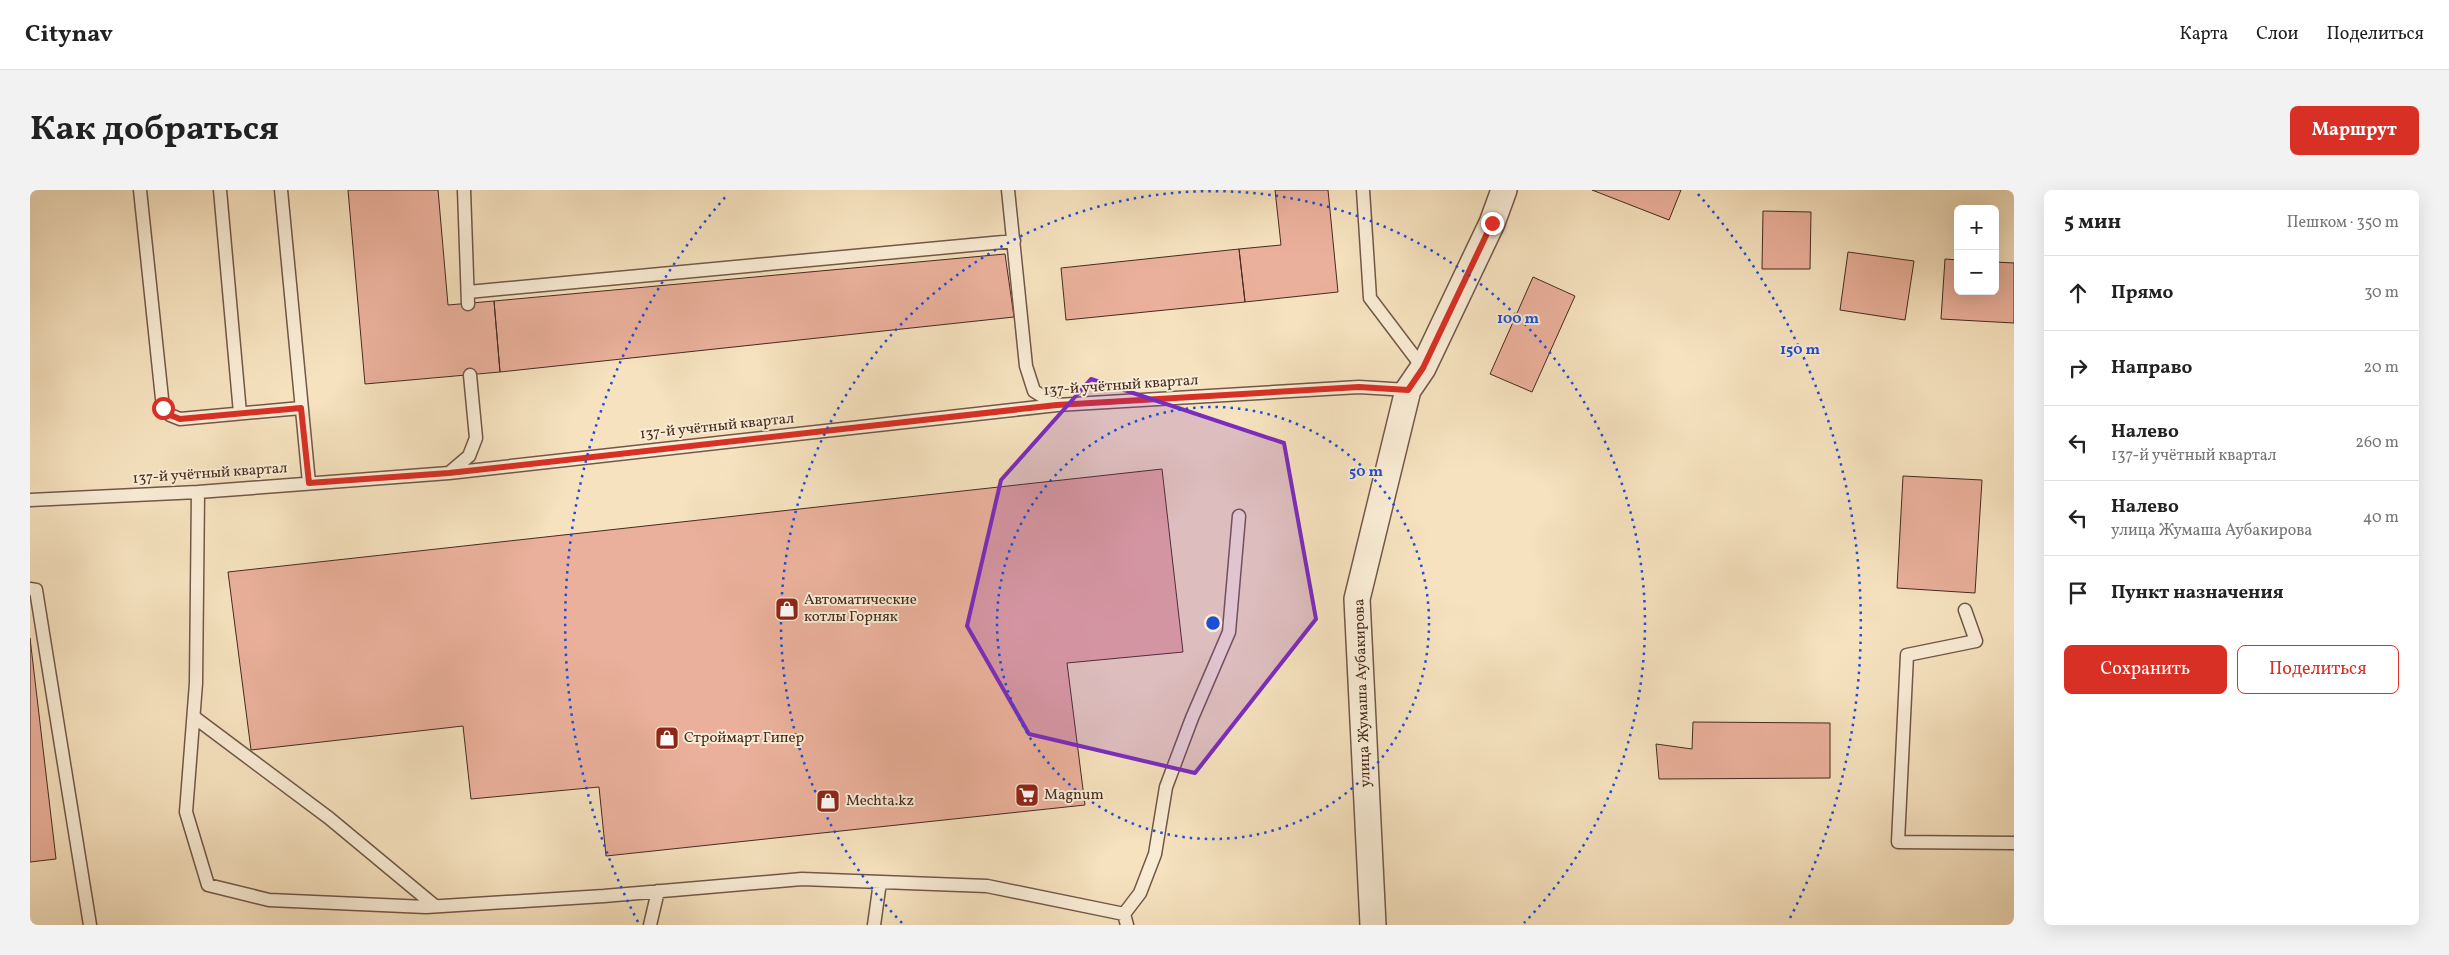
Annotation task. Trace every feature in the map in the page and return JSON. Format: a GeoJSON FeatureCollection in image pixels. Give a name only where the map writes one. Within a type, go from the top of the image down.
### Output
{"type":"FeatureCollection","features":[{"type":"Feature","properties":{"kind":"street","name":"улица Жумаша Аубакирова"},"geometry":{"type":"LineString","coordinates":[[1373,925],[1357,599],[1408,390],[1423,368],[1492,223],[1504,190]]}},
{"type":"Feature","properties":{"kind":"lane"},"geometry":{"type":"LineString","coordinates":[[140,190],[163,408],[170,415],[180,419],[301,408]]}},
{"type":"Feature","properties":{"kind":"lane"},"geometry":{"type":"LineString","coordinates":[[220,190],[240,414]]}},
{"type":"Feature","properties":{"kind":"lane"},"geometry":{"type":"LineString","coordinates":[[281,190],[309,483]]}},
{"type":"Feature","properties":{"kind":"lane"},"geometry":{"type":"LineString","coordinates":[[464,190],[468,298],[1014,241]]}},
{"type":"Feature","properties":{"kind":"lane"},"geometry":{"type":"LineString","coordinates":[[1008,190],[1026,366],[1034,391],[1057,405]]}},
{"type":"Feature","properties":{"kind":"lane"},"geometry":{"type":"LineString","coordinates":[[1363,190],[1370,298],[1423,368]]}},
{"type":"Feature","properties":{"kind":"lane"},"geometry":{"type":"LineString","coordinates":[[449,473],[469,456],[476,438],[470,375]]}},
{"type":"Feature","properties":{"kind":"lane","name":"137-й учётный квартал"},"geometry":{"type":"LineString","coordinates":[[30,500],[198,492],[449,473],[1057,405],[1359,387],[1408,390]]}},
{"type":"Feature","properties":{"kind":"lane"},"geometry":{"type":"LineString","coordinates":[[198,492],[196,683],[186,812],[208,885],[269,900],[435,906],[802,879],[987,886],[1126,920],[1140,893],[1155,854],[1166,786],[1192,718],[1229,632],[1239,516]]}},
{"type":"Feature","properties":{"kind":"lane"},"geometry":{"type":"LineString","coordinates":[[32,586],[90,925]]}},
{"type":"Feature","properties":{"kind":"lane"},"geometry":{"type":"LineString","coordinates":[[1965,610],[1976,641],[1907,656],[1898,842],[2014,843]]}},
{"type":"Feature","properties":{"kind":"lane"},"geometry":{"type":"LineString","coordinates":[[194,717],[329,818],[435,906]]}},
{"type":"Feature","properties":{"kind":"lane"},"geometry":{"type":"LineString","coordinates":[[874,925],[880,882]]}},
{"type":"Feature","properties":{"kind":"lane"},"geometry":{"type":"LineString","coordinates":[[650,925],[658,891]]}},
{"type":"Feature","properties":{"kind":"highlighted area"},"geometry":{"type":"Polygon","coordinates":[[[1091,379],[1284,443],[1316,619],[1195,773],[1029,734],[967,626],[1001,480],[1091,379]]]}},
{"type":"Feature","properties":{"kind":"building"},"geometry":{"type":"Polygon","coordinates":[[[348,190],[438,190],[448,305],[494,301],[500,372],[365,384],[348,190]]]}},
{"type":"Feature","properties":{"kind":"building"},"geometry":{"type":"Polygon","coordinates":[[[1275,190],[1328,190],[1338,292],[1245,302],[1239,249],[1281,245],[1275,190]]]}},
{"type":"Feature","properties":{"kind":"building"},"geometry":{"type":"Polygon","coordinates":[[[1592,190],[1681,190],[1669,220],[1592,190]]]}},
{"type":"Feature","properties":{"kind":"building"},"geometry":{"type":"Polygon","coordinates":[[[1763,211],[1811,212],[1810,269],[1762,269],[1763,211]]]}},
{"type":"Feature","properties":{"kind":"building"},"geometry":{"type":"Polygon","coordinates":[[[1239,249],[1245,302],[1066,320],[1061,268],[1239,249]]]}},
{"type":"Feature","properties":{"kind":"building"},"geometry":{"type":"Polygon","coordinates":[[[1848,252],[1914,261],[1905,320],[1840,310],[1848,252]]]}},
{"type":"Feature","properties":{"kind":"building"},"geometry":{"type":"Polygon","coordinates":[[[1005,254],[1014,317],[500,372],[494,301],[1005,254]]]}},
{"type":"Feature","properties":{"kind":"building"},"geometry":{"type":"Polygon","coordinates":[[[1945,259],[1954,260],[1954,295],[1999,295],[1999,262],[2014,263],[2014,323],[1941,319],[1945,259]]]}},
{"type":"Feature","properties":{"kind":"building"},"geometry":{"type":"Polygon","coordinates":[[[1533,277],[1575,296],[1532,392],[1490,374],[1533,277]]]}},
{"type":"Feature","properties":{"kind":"building"},"geometry":{"type":"Polygon","coordinates":[[[1162,469],[1183,652],[1067,663],[1085,805],[606,856],[599,787],[471,799],[463,726],[251,750],[228,572],[1162,469]]]}},
{"type":"Feature","properties":{"kind":"building"},"geometry":{"type":"Polygon","coordinates":[[[1903,476],[1982,480],[1975,593],[1897,588],[1903,476]]]}},
{"type":"Feature","properties":{"kind":"building"},"geometry":{"type":"Polygon","coordinates":[[[30,638],[56,859],[30,862],[30,638]]]}},
{"type":"Feature","properties":{"kind":"building"},"geometry":{"type":"Polygon","coordinates":[[[1693,722],[1830,723],[1830,778],[1659,779],[1656,744],[1692,749],[1693,722]]]}},
{"type":"Feature","properties":{"kind":"place","name":"Автоматические котлы Горняк"},"geometry":{"type":"Point","coordinates":[787,609]}},
{"type":"Feature","properties":{"kind":"place","name":"Строймарт Гипер"},"geometry":{"type":"Point","coordinates":[667,738]}},
{"type":"Feature","properties":{"kind":"place","name":"Magnum"},"geometry":{"type":"Point","coordinates":[1027,795]}},
{"type":"Feature","properties":{"kind":"place","name":"Mechta.kz"},"geometry":{"type":"Point","coordinates":[828,801]}},
{"type":"Feature","properties":{"kind":"route"},"geometry":{"type":"LineString","coordinates":[[163,408],[170,415],[180,419],[301,408],[309,483],[449,473],[1057,405],[1359,387],[1408,390],[1423,368],[1492,223]]}}]}
